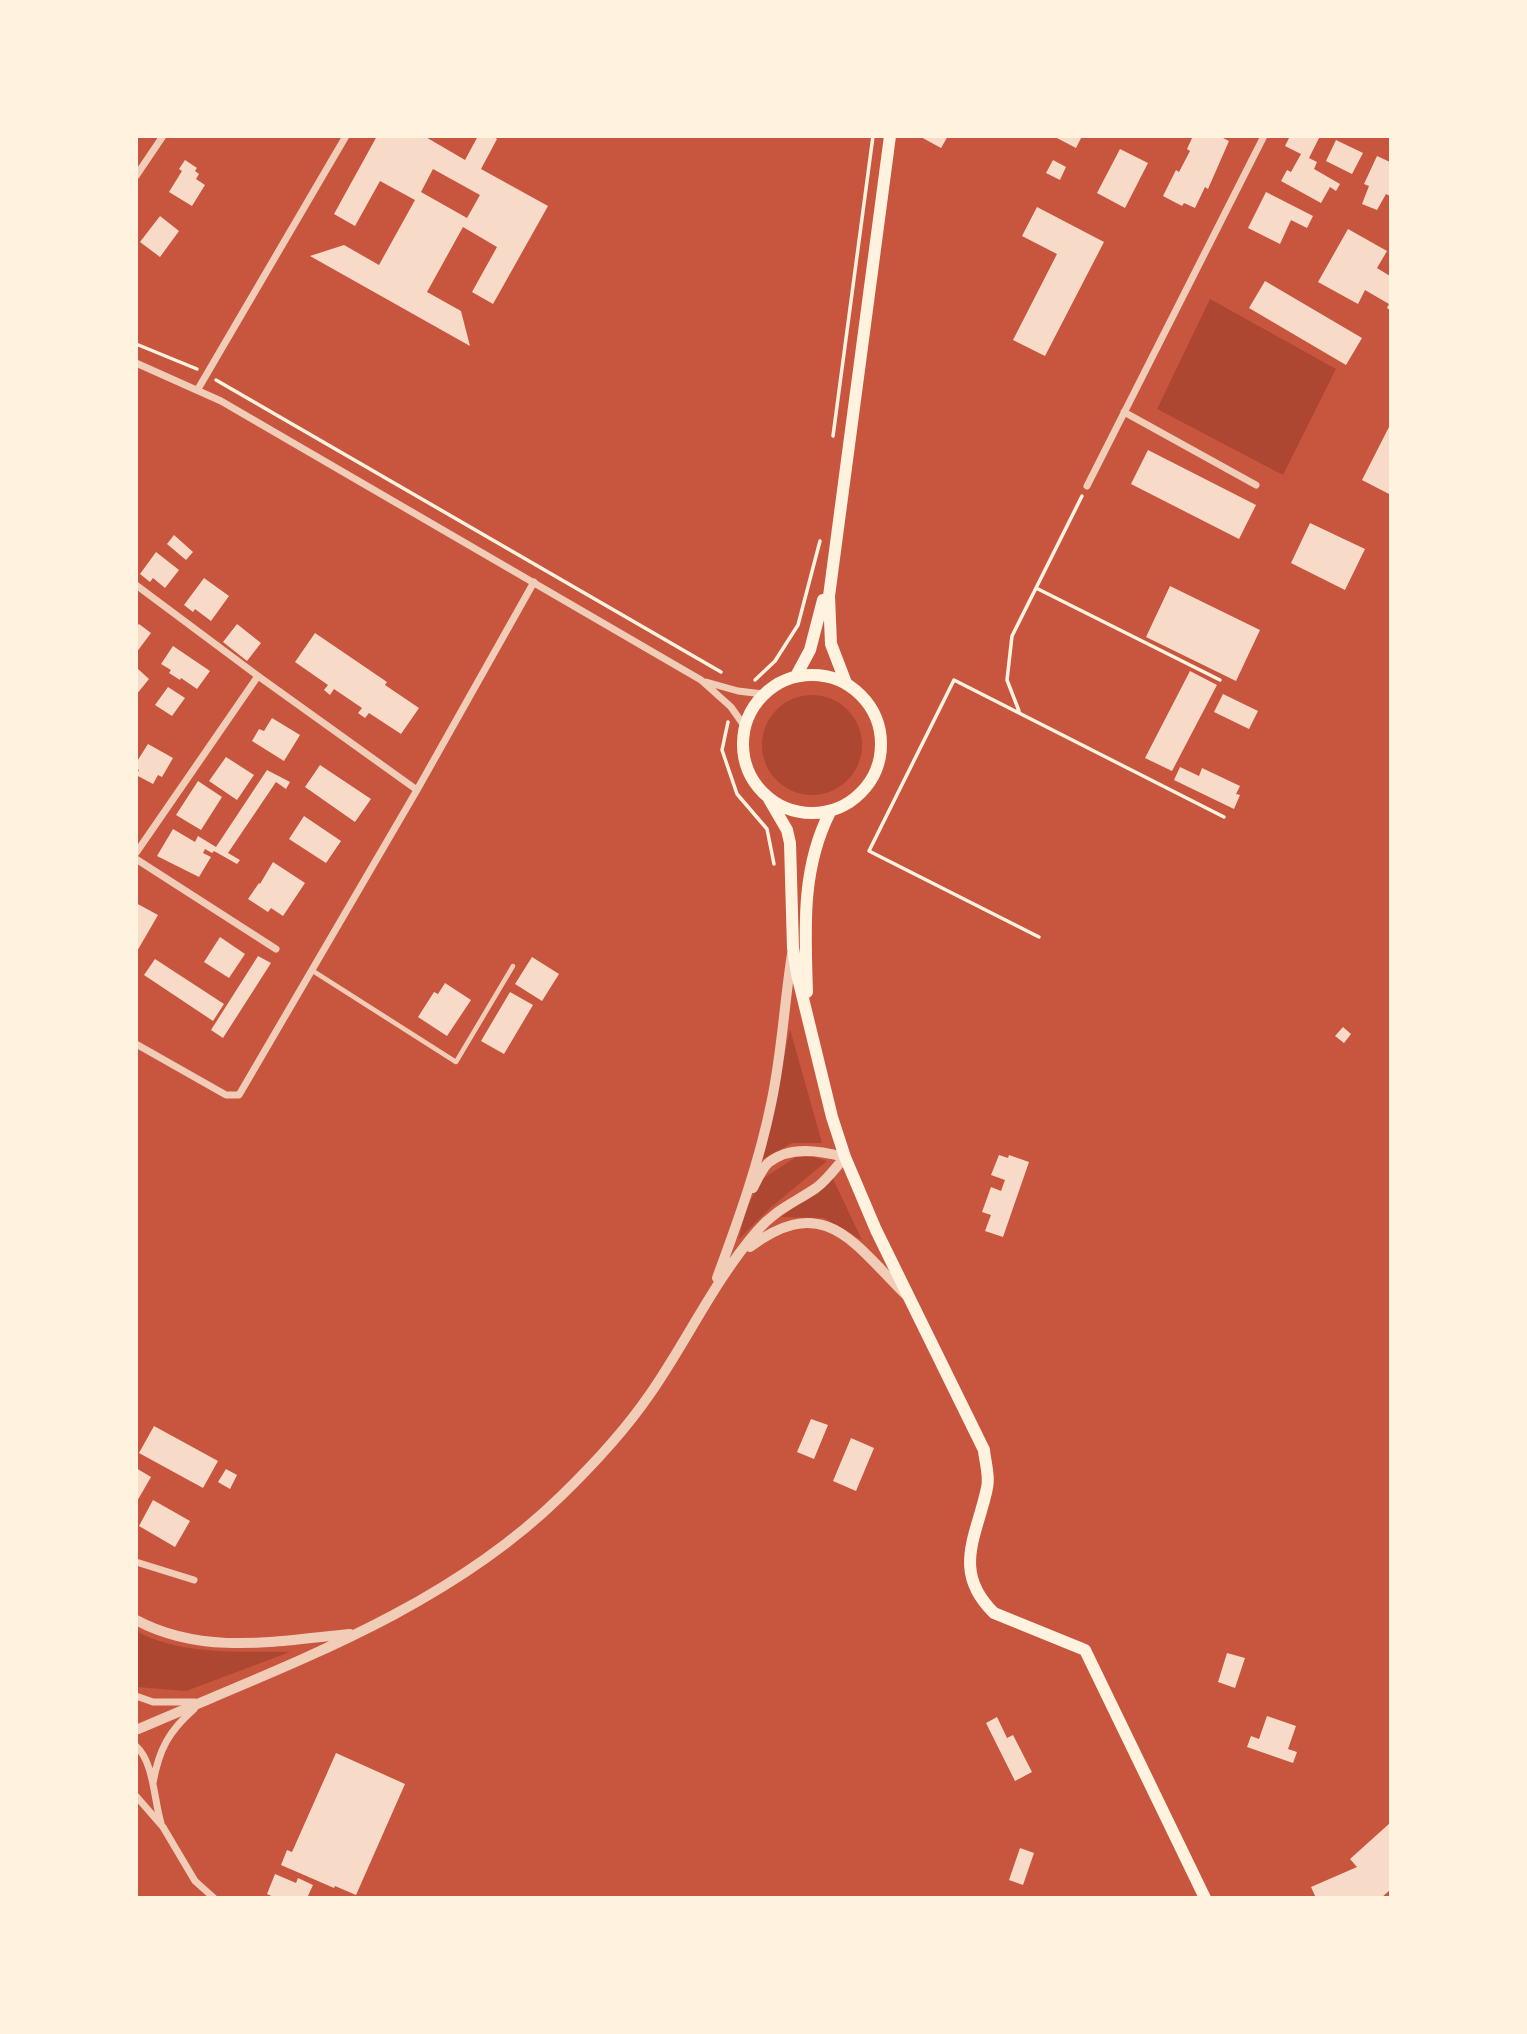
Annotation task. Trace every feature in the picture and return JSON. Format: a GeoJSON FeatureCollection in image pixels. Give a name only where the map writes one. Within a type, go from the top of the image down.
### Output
{"type":"FeatureCollection","features":[{"type":"Feature","properties":{"kind":"main road"},"geometry":{"type":"LineString","coordinates":[[846,683],[831,644],[829,621],[832,565],[890,136]]}},
{"type":"Feature","properties":{"kind":"main road"},"geometry":{"type":"LineString","coordinates":[[796,676],[810,650],[832,565]]}},
{"type":"Feature","properties":{"kind":"main road"},"geometry":{"type":"LineString","coordinates":[[769,799],[798,812],[830,812],[849,803],[865,790],[876,773],[881,753],[881,732],[874,713],[862,696],[846,683],[822,676],[796,676],[778,683],[763,694],[752,709],[745,727],[743,747],[746,766],[755,784],[769,799],[787,830],[790,843],[793,948],[832,1117],[845,1157],[908,1296],[984,1450],[988,1485],[971,1542],[969,1559],[972,1581],[982,1602],[1006,1620],[1085,1650],[1205,1898]]}},
{"type":"Feature","properties":{"kind":"main road"},"geometry":{"type":"LineString","coordinates":[[810,1027],[805,948],[809,870],[814,846],[830,812]]}},
{"type":"Feature","properties":{"kind":"street"},"geometry":{"type":"LineString","coordinates":[[136,176],[163,136]]}},
{"type":"Feature","properties":{"kind":"street"},"geometry":{"type":"LineString","coordinates":[[198,389],[346,136]]}},
{"type":"Feature","properties":{"kind":"street"},"geometry":{"type":"LineString","coordinates":[[1087,486],[1264,136]]}},
{"type":"Feature","properties":{"kind":"street"},"geometry":{"type":"LineString","coordinates":[[136,363],[198,389],[701,680],[731,707],[745,727]]}},
{"type":"Feature","properties":{"kind":"street"},"geometry":{"type":"LineString","coordinates":[[1124,412],[1256,485]]}},
{"type":"Feature","properties":{"kind":"street"},"geometry":{"type":"LineString","coordinates":[[136,1044],[222,1093],[231,1097],[239,1095],[313,971],[534,582]]}},
{"type":"Feature","properties":{"kind":"street"},"geometry":{"type":"LineString","coordinates":[[136,584],[417,790]]}},
{"type":"Feature","properties":{"kind":"street"},"geometry":{"type":"LineString","coordinates":[[258,676],[136,856],[276,949]]}},
{"type":"Feature","properties":{"kind":"street"},"geometry":{"type":"LineString","coordinates":[[701,680],[738,691],[763,694]]}},
{"type":"Feature","properties":{"kind":"street"},"geometry":{"type":"LineString","coordinates":[[712,1292],[744,1203],[772,1101],[793,948]]}},
{"type":"Feature","properties":{"kind":"street"},"geometry":{"type":"LineString","coordinates":[[744,1203],[767,1164],[791,1152],[817,1151],[845,1157]]}},
{"type":"Feature","properties":{"kind":"street"},"geometry":{"type":"LineString","coordinates":[[136,1730],[282,1669],[415,1604],[495,1552],[559,1499],[614,1440],[649,1395],[712,1292],[758,1229],[785,1205],[817,1187],[845,1157]]}},
{"type":"Feature","properties":{"kind":"street"},"geometry":{"type":"LineString","coordinates":[[739,1255],[765,1235],[787,1225],[807,1221],[827,1225],[849,1239],[908,1296]]}},
{"type":"Feature","properties":{"kind":"street"},"geometry":{"type":"LineString","coordinates":[[136,1562],[194,1580]]}},
{"type":"Feature","properties":{"kind":"street"},"geometry":{"type":"LineString","coordinates":[[136,1620],[151,1628],[199,1642],[245,1644],[356,1633]]}},
{"type":"Feature","properties":{"kind":"street"},"geometry":{"type":"LineString","coordinates":[[136,1696],[153,1702],[203,1701]]}},
{"type":"Feature","properties":{"kind":"street"},"geometry":{"type":"LineString","coordinates":[[153,1783],[156,1763],[167,1738],[178,1723],[203,1701]]}},
{"type":"Feature","properties":{"kind":"street"},"geometry":{"type":"LineString","coordinates":[[136,1746],[142,1751],[153,1783],[155,1803],[163,1828]]}},
{"type":"Feature","properties":{"kind":"street"},"geometry":{"type":"LineString","coordinates":[[136,1796],[163,1828],[195,1881],[214,1898]]}},
{"type":"Feature","properties":{"kind":"lane"},"geometry":{"type":"LineString","coordinates":[[313,971],[456,1062],[513,967]]}},
{"type":"Feature","properties":{"kind":"path"},"geometry":{"type":"LineString","coordinates":[[833,440],[873,136]]}},
{"type":"Feature","properties":{"kind":"path"},"geometry":{"type":"LineString","coordinates":[[136,344],[195,368]]}},
{"type":"Feature","properties":{"kind":"path"},"geometry":{"type":"LineString","coordinates":[[219,382],[723,674]]}},
{"type":"Feature","properties":{"kind":"path"},"geometry":{"type":"LineString","coordinates":[[1019,713],[1007,680],[1012,636],[1087,486]]}},
{"type":"Feature","properties":{"kind":"path"},"geometry":{"type":"LineString","coordinates":[[738,691],[756,680],[775,661],[798,625],[821,537]]}},
{"type":"Feature","properties":{"kind":"path"},"geometry":{"type":"LineString","coordinates":[[1036,588],[1220,680]]}},
{"type":"Feature","properties":{"kind":"path"},"geometry":{"type":"LineString","coordinates":[[745,680],[756,680]]}},
{"type":"Feature","properties":{"kind":"path"},"geometry":{"type":"LineString","coordinates":[[1040,937],[869,851],[954,680],[1224,817]]}},
{"type":"Feature","properties":{"kind":"path"},"geometry":{"type":"LineString","coordinates":[[731,707],[722,750],[737,793],[767,829],[776,874]]}},
{"type":"Feature","properties":{"kind":"shaded area"},"geometry":{"type":"Polygon","coordinates":[[[1210,299],[1336,369],[1283,475],[1157,409],[1210,299]]]}},
{"type":"Feature","properties":{"kind":"shaded area"},"geometry":{"type":"Polygon","coordinates":[[[812,695],[840,703],[854,717],[862,745],[854,773],[840,787],[812,795],[784,787],[770,773],[762,745],[770,717],[784,703],[812,695]]]}},
{"type":"Feature","properties":{"kind":"shaded area"},"geometry":{"type":"Polygon","coordinates":[[[790,1029],[822,1143],[792,1143],[763,1159],[790,1029]]]}},
{"type":"Feature","properties":{"kind":"shaded area"},"geometry":{"type":"Polygon","coordinates":[[[796,1157],[813,1157],[827,1161],[770,1208],[739,1239],[746,1209],[762,1179],[796,1157]]]}},
{"type":"Feature","properties":{"kind":"shaded area"},"geometry":{"type":"Polygon","coordinates":[[[833,1179],[862,1240],[824,1218],[781,1217],[833,1179]]]}},
{"type":"Feature","properties":{"kind":"shaded area"},"geometry":{"type":"Polygon","coordinates":[[[136,1631],[172,1645],[192,1648],[231,1652],[290,1652],[186,1691],[137,1687],[136,1631]]]}},
{"type":"Feature","properties":{"kind":"building"},"geometry":{"type":"Polygon","coordinates":[[[377,136],[424,136],[465,160],[478,136],[493,136],[497,139],[481,169],[548,206],[493,304],[472,292],[497,247],[463,227],[427,292],[461,311],[470,346],[310,256],[344,245],[379,265],[415,200],[380,181],[355,226],[334,214],[377,136]],[[433,169],[421,192],[467,218],[480,195],[433,169]]]}},
{"type":"Feature","properties":{"kind":"building"},"geometry":{"type":"Polygon","coordinates":[[[919,136],[948,136],[941,148],[919,136]]]}},
{"type":"Feature","properties":{"kind":"building"},"geometry":{"type":"Polygon","coordinates":[[[1053,136],[1082,136],[1076,148],[1053,136]]]}},
{"type":"Feature","properties":{"kind":"building"},"geometry":{"type":"Polygon","coordinates":[[[1193,136],[1219,136],[1229,141],[1208,189],[1205,187],[1195,208],[1184,203],[1182,206],[1163,196],[1176,170],[1179,172],[1190,151],[1187,149],[1193,136]]]}},
{"type":"Feature","properties":{"kind":"building"},"geometry":{"type":"Polygon","coordinates":[[[1290,136],[1320,136],[1309,158],[1317,162],[1314,169],[1340,184],[1336,191],[1330,187],[1321,203],[1281,181],[1287,170],[1291,172],[1301,154],[1285,146],[1290,136]]]}},
{"type":"Feature","properties":{"kind":"building"},"geometry":{"type":"Polygon","coordinates":[[[1336,140],[1363,153],[1352,174],[1326,161],[1336,140]]]}},
{"type":"Feature","properties":{"kind":"building"},"geometry":{"type":"Polygon","coordinates":[[[1120,149],[1148,163],[1125,208],[1097,193],[1120,149]]]}},
{"type":"Feature","properties":{"kind":"building"},"geometry":{"type":"Polygon","coordinates":[[[1377,156],[1390,162],[1390,196],[1386,194],[1377,210],[1362,204],[1369,186],[1364,184],[1377,156]]]}},
{"type":"Feature","properties":{"kind":"building"},"geometry":{"type":"Polygon","coordinates":[[[185,160],[197,168],[195,171],[199,174],[196,179],[205,185],[192,206],[169,192],[182,171],[179,169],[185,160]]]}},
{"type":"Feature","properties":{"kind":"building"},"geometry":{"type":"Polygon","coordinates":[[[1053,160],[1066,167],[1060,180],[1046,173],[1053,160]]]}},
{"type":"Feature","properties":{"kind":"building"},"geometry":{"type":"Polygon","coordinates":[[[1266,192],[1313,216],[1307,228],[1291,220],[1280,244],[1248,228],[1266,192]]]}},
{"type":"Feature","properties":{"kind":"building"},"geometry":{"type":"Polygon","coordinates":[[[1037,207],[1104,242],[1045,356],[1013,340],[1057,254],[1022,236],[1037,207]]]}},
{"type":"Feature","properties":{"kind":"building"},"geometry":{"type":"Polygon","coordinates":[[[160,216],[179,231],[160,257],[140,242],[160,216]]]}},
{"type":"Feature","properties":{"kind":"building"},"geometry":{"type":"Polygon","coordinates":[[[1348,229],[1387,251],[1377,268],[1390,276],[1390,310],[1387,308],[1389,304],[1365,290],[1358,304],[1318,282],[1348,229]]]}},
{"type":"Feature","properties":{"kind":"building"},"geometry":{"type":"Polygon","coordinates":[[[1265,281],[1362,338],[1346,365],[1249,308],[1265,281]]]}},
{"type":"Feature","properties":{"kind":"building"},"geometry":{"type":"Polygon","coordinates":[[[1390,425],[1390,492],[1389,494],[1362,480],[1390,425]]]}},
{"type":"Feature","properties":{"kind":"building"},"geometry":{"type":"Polygon","coordinates":[[[1148,450],[1256,505],[1239,539],[1131,484],[1148,450]]]}},
{"type":"Feature","properties":{"kind":"building"},"geometry":{"type":"Polygon","coordinates":[[[1310,523],[1365,549],[1345,590],[1291,563],[1310,523]]]}},
{"type":"Feature","properties":{"kind":"building"},"geometry":{"type":"Polygon","coordinates":[[[174,535],[193,552],[186,560],[167,544],[174,535]]]}},
{"type":"Feature","properties":{"kind":"building"},"geometry":{"type":"Polygon","coordinates":[[[156,552],[179,570],[165,588],[153,578],[150,582],[140,574],[156,552]]]}},
{"type":"Feature","properties":{"kind":"building"},"geometry":{"type":"Polygon","coordinates":[[[204,578],[229,596],[211,621],[195,609],[193,612],[184,605],[204,578]]]}},
{"type":"Feature","properties":{"kind":"building"},"geometry":{"type":"Polygon","coordinates":[[[1170,586],[1260,630],[1236,681],[1146,637],[1170,586]]]}},
{"type":"Feature","properties":{"kind":"building"},"geometry":{"type":"Polygon","coordinates":[[[139,624],[151,633],[136,653],[136,627],[139,624]]]}},
{"type":"Feature","properties":{"kind":"building"},"geometry":{"type":"Polygon","coordinates":[[[237,624],[261,643],[247,661],[223,642],[237,624]]]}},
{"type":"Feature","properties":{"kind":"building"},"geometry":{"type":"Polygon","coordinates":[[[315,633],[387,682],[385,685],[419,708],[401,734],[369,713],[365,718],[358,713],[362,708],[334,689],[330,695],[324,690],[328,685],[295,662],[315,633]]]}},
{"type":"Feature","properties":{"kind":"building"},"geometry":{"type":"Polygon","coordinates":[[[173,646],[210,671],[197,689],[169,673],[171,670],[161,664],[173,646]]]}},
{"type":"Feature","properties":{"kind":"building"},"geometry":{"type":"Polygon","coordinates":[[[136,670],[149,679],[136,695],[136,670]]]}},
{"type":"Feature","properties":{"kind":"building"},"geometry":{"type":"Polygon","coordinates":[[[1190,671],[1217,685],[1172,771],[1145,758],[1190,671]]]}},
{"type":"Feature","properties":{"kind":"building"},"geometry":{"type":"Polygon","coordinates":[[[168,687],[185,698],[172,716],[155,705],[168,687]]]}},
{"type":"Feature","properties":{"kind":"building"},"geometry":{"type":"Polygon","coordinates":[[[1223,694],[1258,711],[1249,729],[1214,712],[1223,694]]]}},
{"type":"Feature","properties":{"kind":"building"},"geometry":{"type":"Polygon","coordinates":[[[272,718],[300,735],[284,761],[252,741],[259,729],[264,731],[272,718]]]}},
{"type":"Feature","properties":{"kind":"building"},"geometry":{"type":"Polygon","coordinates":[[[148,744],[173,758],[162,777],[158,775],[153,784],[136,775],[139,770],[136,763],[148,744]]]}},
{"type":"Feature","properties":{"kind":"building"},"geometry":{"type":"Polygon","coordinates":[[[226,757],[254,775],[237,800],[209,781],[226,757]]]}},
{"type":"Feature","properties":{"kind":"building"},"geometry":{"type":"Polygon","coordinates":[[[320,765],[371,799],[355,822],[305,787],[320,765]]]}},
{"type":"Feature","properties":{"kind":"building"},"geometry":{"type":"Polygon","coordinates":[[[1180,767],[1199,776],[1202,768],[1240,786],[1236,794],[1240,795],[1234,809],[1174,780],[1180,767]]]}},
{"type":"Feature","properties":{"kind":"building"},"geometry":{"type":"Polygon","coordinates":[[[267,770],[290,782],[286,789],[276,782],[228,853],[240,860],[237,864],[205,849],[203,853],[211,857],[199,877],[157,856],[173,829],[195,842],[198,836],[216,847],[267,770]]]}},
{"type":"Feature","properties":{"kind":"building"},"geometry":{"type":"Polygon","coordinates":[[[198,781],[222,797],[201,830],[176,815],[198,781]]]}},
{"type":"Feature","properties":{"kind":"building"},"geometry":{"type":"Polygon","coordinates":[[[304,816],[341,841],[326,863],[289,839],[304,816]]]}},
{"type":"Feature","properties":{"kind":"building"},"geometry":{"type":"Polygon","coordinates":[[[273,862],[305,883],[283,916],[271,908],[268,912],[248,899],[273,862]]]}},
{"type":"Feature","properties":{"kind":"building"},"geometry":{"type":"Polygon","coordinates":[[[136,903],[158,915],[136,953],[136,903]]]}},
{"type":"Feature","properties":{"kind":"building"},"geometry":{"type":"Polygon","coordinates":[[[220,937],[245,954],[229,978],[204,962],[220,937]]]}},
{"type":"Feature","properties":{"kind":"building"},"geometry":{"type":"Polygon","coordinates":[[[258,956],[271,963],[223,1038],[211,1030],[258,956]]]}},
{"type":"Feature","properties":{"kind":"building"},"geometry":{"type":"Polygon","coordinates":[[[532,957],[559,974],[542,1001],[515,984],[532,957]]]}},
{"type":"Feature","properties":{"kind":"building"},"geometry":{"type":"Polygon","coordinates":[[[155,959],[224,1004],[213,1021],[144,975],[155,959]]]}},
{"type":"Feature","properties":{"kind":"building"},"geometry":{"type":"Polygon","coordinates":[[[445,983],[471,1000],[447,1036],[418,1017],[434,992],[438,994],[445,983]]]}},
{"type":"Feature","properties":{"kind":"building"},"geometry":{"type":"Polygon","coordinates":[[[510,992],[533,1005],[504,1054],[481,1041],[510,992]]]}},
{"type":"Feature","properties":{"kind":"building"},"geometry":{"type":"Polygon","coordinates":[[[1343,1027],[1351,1034],[1344,1043],[1335,1036],[1343,1027]]]}},
{"type":"Feature","properties":{"kind":"building"},"geometry":{"type":"Polygon","coordinates":[[[999,1155],[1008,1158],[1009,1155],[1029,1162],[1003,1237],[985,1231],[991,1215],[982,1212],[991,1187],[1001,1191],[1005,1180],[991,1175],[999,1155]]]}},
{"type":"Feature","properties":{"kind":"building"},"geometry":{"type":"Polygon","coordinates":[[[811,1419],[828,1425],[814,1459],[797,1452],[811,1419]]]}},
{"type":"Feature","properties":{"kind":"building"},"geometry":{"type":"Polygon","coordinates":[[[154,1426],[218,1461],[203,1488],[139,1453],[154,1426]]]}},
{"type":"Feature","properties":{"kind":"building"},"geometry":{"type":"Polygon","coordinates":[[[851,1438],[874,1448],[856,1491],[833,1481],[851,1438]]]}},
{"type":"Feature","properties":{"kind":"building"},"geometry":{"type":"Polygon","coordinates":[[[136,1468],[151,1477],[136,1503],[136,1468]]]}},
{"type":"Feature","properties":{"kind":"building"},"geometry":{"type":"Polygon","coordinates":[[[226,1469],[237,1475],[230,1489],[218,1482],[226,1469]]]}},
{"type":"Feature","properties":{"kind":"building"},"geometry":{"type":"Polygon","coordinates":[[[153,1500],[190,1521],[175,1547],[139,1526],[153,1500]]]}},
{"type":"Feature","properties":{"kind":"building"},"geometry":{"type":"Polygon","coordinates":[[[1227,1653],[1245,1658],[1235,1688],[1218,1682],[1227,1653]]]}},
{"type":"Feature","properties":{"kind":"building"},"geometry":{"type":"Polygon","coordinates":[[[1267,1716],[1296,1726],[1288,1749],[1297,1752],[1293,1763],[1247,1747],[1251,1736],[1259,1739],[1267,1716]]]}},
{"type":"Feature","properties":{"kind":"building"},"geometry":{"type":"Polygon","coordinates":[[[997,1717],[1007,1738],[1013,1735],[1032,1772],[1015,1781],[986,1723],[997,1717]]]}},
{"type":"Feature","properties":{"kind":"building"},"geometry":{"type":"Polygon","coordinates":[[[336,1753],[405,1784],[356,1895],[281,1865],[287,1850],[292,1852],[336,1753]]]}},
{"type":"Feature","properties":{"kind":"building"},"geometry":{"type":"Polygon","coordinates":[[[1390,1823],[1390,1890],[1381,1898],[1316,1898],[1311,1887],[1357,1867],[1350,1859],[1390,1823]]]}},
{"type":"Feature","properties":{"kind":"building"},"geometry":{"type":"Polygon","coordinates":[[[1020,1848],[1034,1853],[1023,1885],[1009,1880],[1020,1848]]]}},
{"type":"Feature","properties":{"kind":"building"},"geometry":{"type":"Polygon","coordinates":[[[275,1874],[296,1883],[298,1878],[313,1885],[307,1898],[276,1898],[267,1894],[275,1874]]]}}]}
